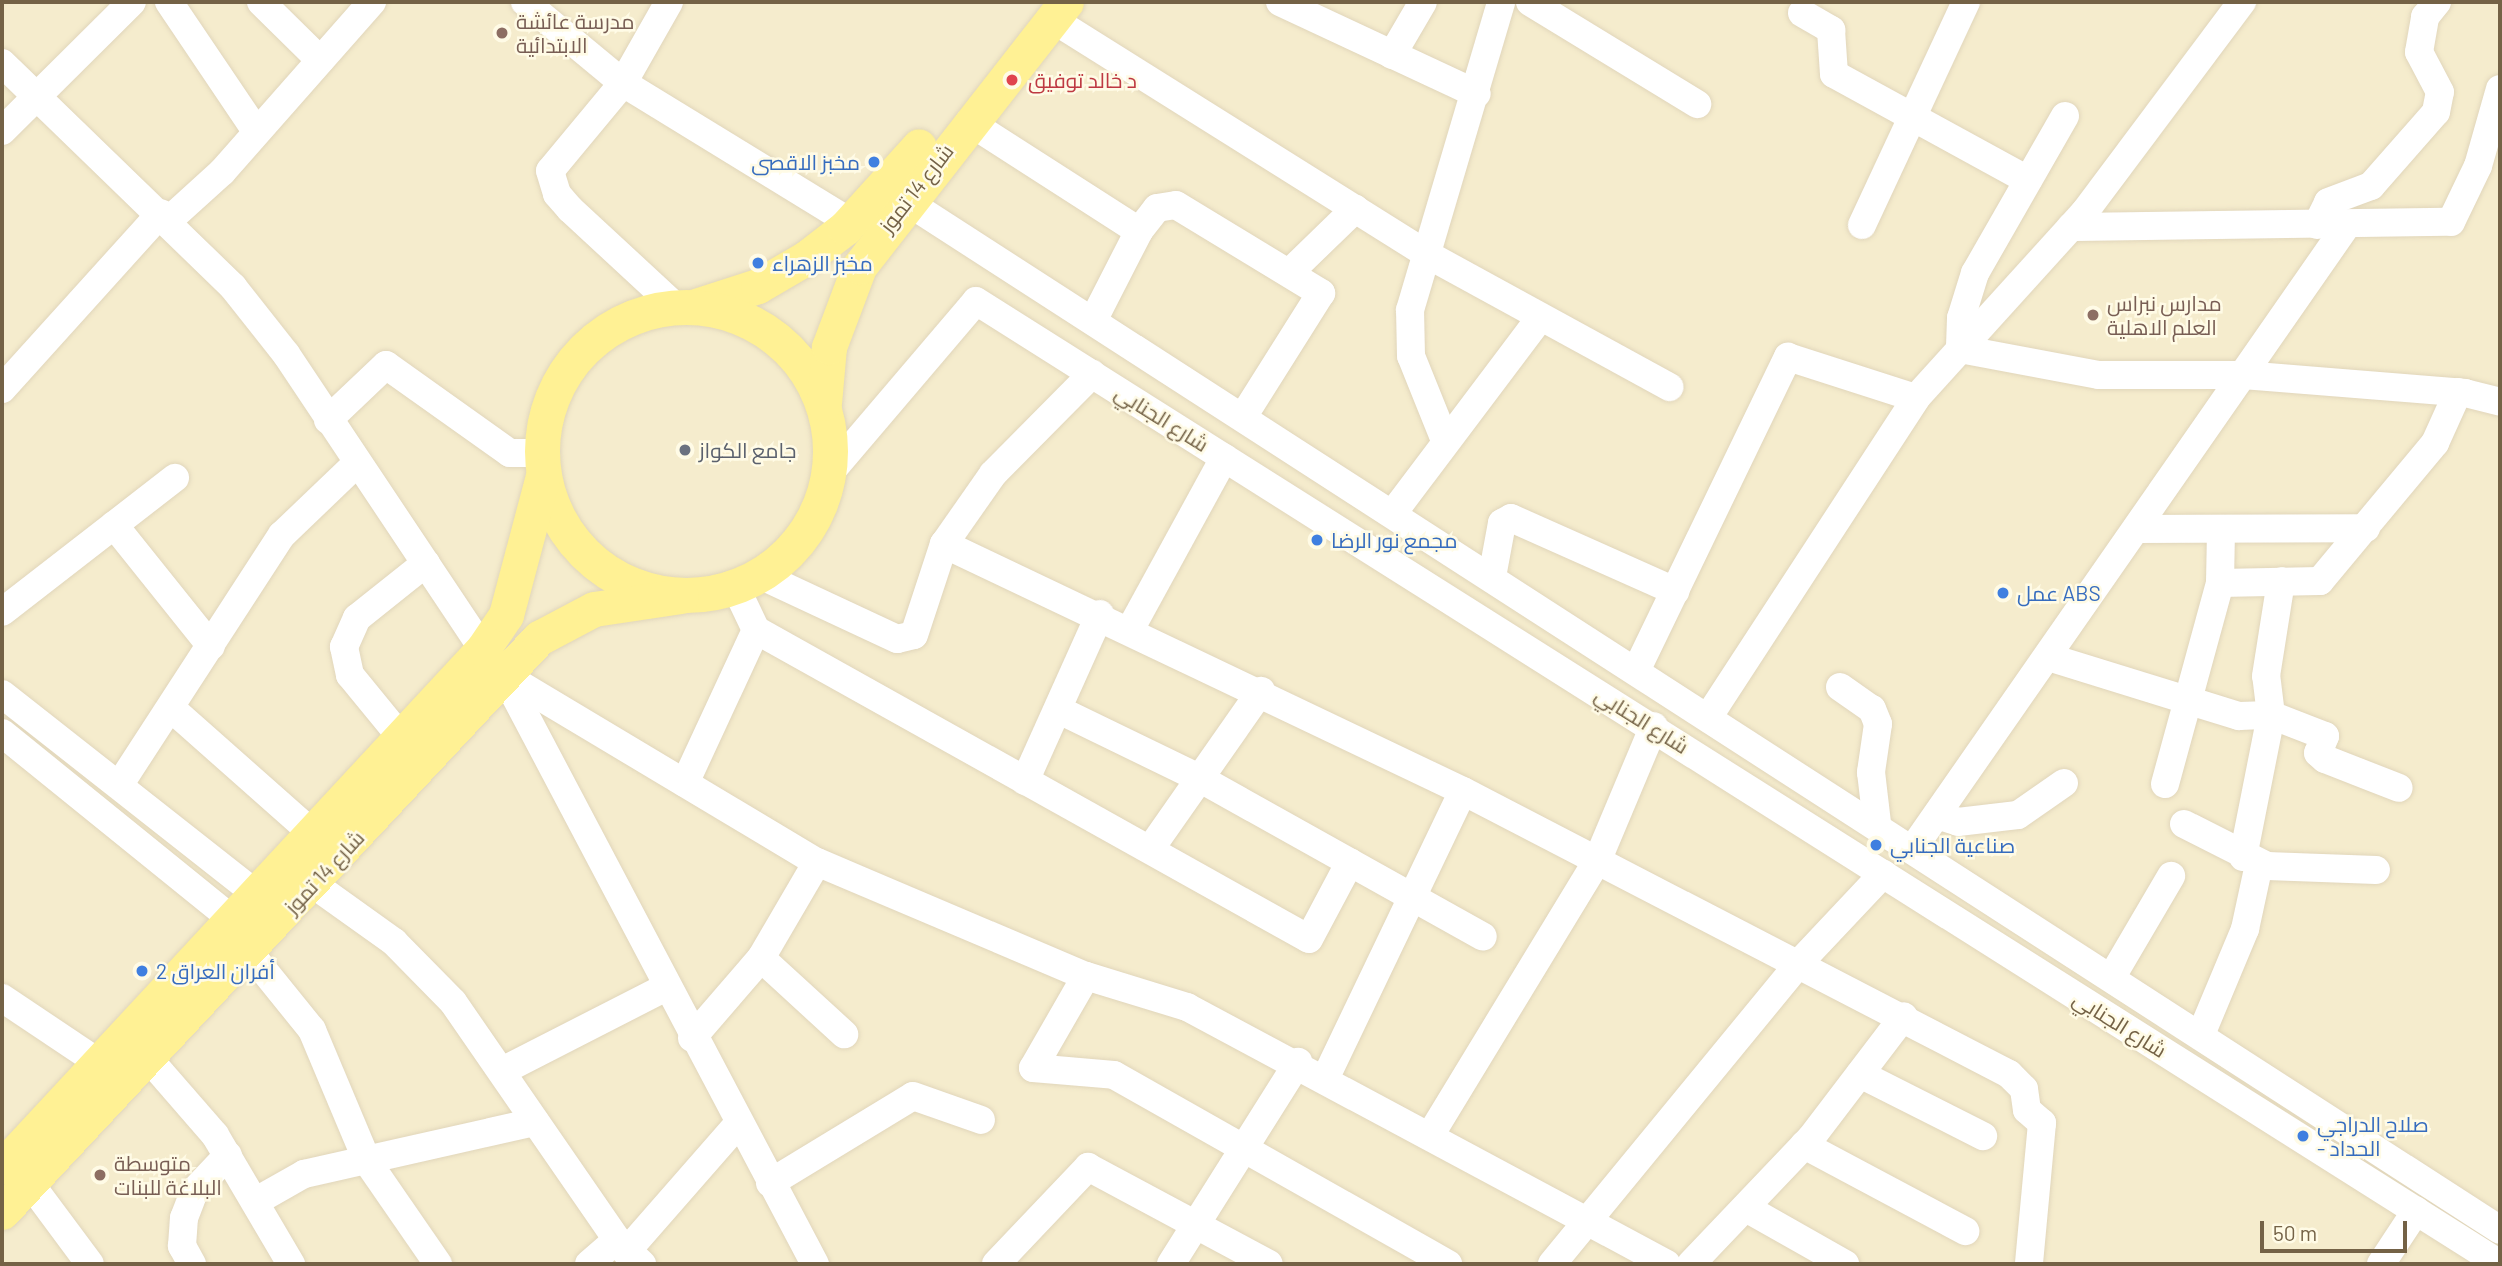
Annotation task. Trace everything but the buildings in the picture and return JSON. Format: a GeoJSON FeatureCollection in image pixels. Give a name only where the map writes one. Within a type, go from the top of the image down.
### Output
{"type":"FeatureCollection","features":[{"type":"Feature","properties":{"kind":"main road","name":"شارع 14 تموز"},"geometry":{"type":"LineString","coordinates":[[824,403],[829,347],[842,302],[905,201],[969,122],[1052,7]]}},
{"type":"Feature","properties":{"kind":"main road","name":"شارع 14 تموز"},"geometry":{"type":"LineString","coordinates":[[15,1175],[148,1058],[313,884],[493,662],[542,465],[554,395],[579,354],[640,314],[685,307],[758,286],[806,258],[850,222],[1052,7]]}},
{"type":"Feature","properties":{"kind":"main road"},"geometry":{"type":"LineString","coordinates":[[685,307],[759,326],[801,364],[824,403],[832,452],[823,500],[799,544],[749,582]]}},
{"type":"Feature","properties":{"kind":"main road"},"geometry":{"type":"LineString","coordinates":[[542,465],[569,538],[600,568],[638,588],[681,596]]}},
{"type":"Feature","properties":{"kind":"main road","name":"شارع 14 تموز"},"geometry":{"type":"LineString","coordinates":[[2,1212],[15,1175],[99,1063],[257,895],[400,736],[493,662],[564,620],[749,582]]}},
{"type":"Feature","properties":{"kind":"street"},"geometry":{"type":"LineString","coordinates":[[2,131],[32,95],[132,2]]}},
{"type":"Feature","properties":{"kind":"street"},"geometry":{"type":"LineString","coordinates":[[169,2],[256,131]]}},
{"type":"Feature","properties":{"kind":"street"},"geometry":{"type":"LineString","coordinates":[[261,2],[320,60]]}},
{"type":"Feature","properties":{"kind":"street"},"geometry":{"type":"LineString","coordinates":[[2,389],[165,216],[256,131],[372,2]]}},
{"type":"Feature","properties":{"kind":"street"},"geometry":{"type":"LineString","coordinates":[[525,2],[623,83],[850,222]]}},
{"type":"Feature","properties":{"kind":"street"},"geometry":{"type":"LineString","coordinates":[[669,2],[623,83],[551,171],[557,194],[570,209],[685,307]]}},
{"type":"Feature","properties":{"kind":"street"},"geometry":{"type":"LineString","coordinates":[[1280,2],[1315,10],[1392,55],[1477,94]]}},
{"type":"Feature","properties":{"kind":"street"},"geometry":{"type":"LineString","coordinates":[[1392,55],[1423,2]]}},
{"type":"Feature","properties":{"kind":"street"},"geometry":{"type":"LineString","coordinates":[[1444,438],[1411,356],[1409,331],[1414,289],[1430,257],[1501,2]]}},
{"type":"Feature","properties":{"kind":"street"},"geometry":{"type":"LineString","coordinates":[[1530,2],[1697,104]]}},
{"type":"Feature","properties":{"kind":"street"},"geometry":{"type":"LineString","coordinates":[[1862,225],[1908,116],[1966,2]]}},
{"type":"Feature","properties":{"kind":"street"},"geometry":{"type":"LineString","coordinates":[[1709,716],[1916,398],[2071,227],[2242,2]]}},
{"type":"Feature","properties":{"kind":"street"},"geometry":{"type":"LineString","coordinates":[[2317,225],[2328,202],[2371,186],[2441,104],[2419,51],[2425,17],[2437,2]]}},
{"type":"Feature","properties":{"kind":"street"},"geometry":{"type":"LineString","coordinates":[[1052,7],[1430,257],[1539,319],[1669,387]]}},
{"type":"Feature","properties":{"kind":"street"},"geometry":{"type":"LineString","coordinates":[[1802,13],[1831,30],[1833,74],[2028,180]]}},
{"type":"Feature","properties":{"kind":"street"},"geometry":{"type":"LineString","coordinates":[[2,63],[32,95],[165,216],[264,325],[493,662],[815,1264]]}},
{"type":"Feature","properties":{"kind":"street"},"geometry":{"type":"LineString","coordinates":[[2071,227],[2451,222],[2489,174],[2500,89]]}},
{"type":"Feature","properties":{"kind":"street"},"geometry":{"type":"LineString","coordinates":[[1960,349],[1961,318],[1975,273],[2065,117]]}},
{"type":"Feature","properties":{"kind":"street"},"geometry":{"type":"LineString","coordinates":[[969,122],[1139,231]]}},
{"type":"Feature","properties":{"kind":"street","name":"شارع الجنابي"},"geometry":{"type":"LineString","coordinates":[[905,201],[2202,1032],[2500,1230]]}},
{"type":"Feature","properties":{"kind":"street"},"geometry":{"type":"LineString","coordinates":[[1093,321],[1139,231],[1157,208],[1176,205],[1315,286],[1322,301],[1243,417]]}},
{"type":"Feature","properties":{"kind":"street"},"geometry":{"type":"LineString","coordinates":[[1290,272],[1355,209]]}},
{"type":"Feature","properties":{"kind":"street"},"geometry":{"type":"LineString","coordinates":[[1914,847],[2347,225]]}},
{"type":"Feature","properties":{"kind":"street","name":"شارع الجنابي"},"geometry":{"type":"LineString","coordinates":[[828,475],[976,301],[1654,726],[2416,1211],[2490,1262]]}},
{"type":"Feature","properties":{"kind":"street"},"geometry":{"type":"LineString","coordinates":[[1393,513],[1444,438],[1539,319]]}},
{"type":"Feature","properties":{"kind":"street"},"geometry":{"type":"LineString","coordinates":[[1960,349],[2099,375],[2243,375],[2458,392],[2500,402]]}},
{"type":"Feature","properties":{"kind":"street"},"geometry":{"type":"LineString","coordinates":[[1637,669],[1788,357],[1916,398]]}},
{"type":"Feature","properties":{"kind":"street"},"geometry":{"type":"LineString","coordinates":[[328,420],[386,365],[510,453],[542,465]]}},
{"type":"Feature","properties":{"kind":"street"},"geometry":{"type":"LineString","coordinates":[[685,783],[756,630],[749,582],[906,639],[914,635],[944,544],[993,474],[1092,374]]}},
{"type":"Feature","properties":{"kind":"street"},"geometry":{"type":"LineString","coordinates":[[2220,583],[2320,580],[2435,443],[2458,392]]}},
{"type":"Feature","properties":{"kind":"street"},"geometry":{"type":"LineString","coordinates":[[1131,628],[1224,458]]}},
{"type":"Feature","properties":{"kind":"street"},"geometry":{"type":"LineString","coordinates":[[120,784],[172,709],[282,535],[356,464]]}},
{"type":"Feature","properties":{"kind":"street"},"geometry":{"type":"LineString","coordinates":[[2,612],[175,478]]}},
{"type":"Feature","properties":{"kind":"street"},"geometry":{"type":"LineString","coordinates":[[1492,577],[1502,523],[1511,518],[1675,591]]}},
{"type":"Feature","properties":{"kind":"street"},"geometry":{"type":"LineString","coordinates":[[114,525],[211,646]]}},
{"type":"Feature","properties":{"kind":"street"},"geometry":{"type":"LineString","coordinates":[[2165,784],[2220,583],[2221,528]]}},
{"type":"Feature","properties":{"kind":"street"},"geometry":{"type":"LineString","coordinates":[[2136,529],[2365,528]]}},
{"type":"Feature","properties":{"kind":"street"},"geometry":{"type":"LineString","coordinates":[[944,544],[1131,628],[1463,790],[1801,961],[2009,1074],[2024,1089],[2027,1110],[2042,1123],[2029,1264]]}},
{"type":"Feature","properties":{"kind":"street"},"geometry":{"type":"LineString","coordinates":[[400,736],[350,675],[344,647],[357,618],[426,564]]}},
{"type":"Feature","properties":{"kind":"street"},"geometry":{"type":"LineString","coordinates":[[2202,1032],[2245,929],[2251,860],[2271,715],[2266,676],[2281,582]]}},
{"type":"Feature","properties":{"kind":"street"},"geometry":{"type":"LineString","coordinates":[[1025,781],[1100,614]]}},
{"type":"Feature","properties":{"kind":"street"},"geometry":{"type":"LineString","coordinates":[[756,630],[1025,781],[1151,848],[1309,939],[1350,862]]}},
{"type":"Feature","properties":{"kind":"street"},"geometry":{"type":"LineString","coordinates":[[2048,657],[2239,716],[2271,715],[2325,736],[2318,753],[2325,759],[2399,788]]}},
{"type":"Feature","properties":{"kind":"street"},"geometry":{"type":"LineString","coordinates":[[493,662],[685,783],[817,862],[1086,976],[1187,1007],[1298,1062],[1325,1079],[1588,1218],[1667,1264]]}},
{"type":"Feature","properties":{"kind":"street"},"geometry":{"type":"LineString","coordinates":[[1840,687],[1872,709],[1878,724],[1871,772],[1877,823]]}},
{"type":"Feature","properties":{"kind":"street"},"geometry":{"type":"LineString","coordinates":[[1151,848],[1261,691]]}},
{"type":"Feature","properties":{"kind":"street"},"geometry":{"type":"LineString","coordinates":[[2,694],[120,784],[257,895]]}},
{"type":"Feature","properties":{"kind":"street"},"geometry":{"type":"LineString","coordinates":[[172,709],[312,833]]}},
{"type":"Feature","properties":{"kind":"street"},"geometry":{"type":"LineString","coordinates":[[1059,710],[1199,778],[1350,862],[1406,899],[1483,937]]}},
{"type":"Feature","properties":{"kind":"street"},"geometry":{"type":"LineString","coordinates":[[1431,1134],[1598,859],[1654,726]]}},
{"type":"Feature","properties":{"kind":"street"},"geometry":{"type":"LineString","coordinates":[[2,733],[233,920]]}},
{"type":"Feature","properties":{"kind":"street"},"geometry":{"type":"LineString","coordinates":[[1937,815],[1958,822],[2018,815],[2064,783]]}},
{"type":"Feature","properties":{"kind":"street"},"geometry":{"type":"LineString","coordinates":[[1325,1079],[1406,899],[1463,790]]}},
{"type":"Feature","properties":{"kind":"street"},"geometry":{"type":"LineString","coordinates":[[2184,824],[2251,860],[2376,870]]}},
{"type":"Feature","properties":{"kind":"street"},"geometry":{"type":"LineString","coordinates":[[692,1038],[761,958],[817,862]]}},
{"type":"Feature","properties":{"kind":"street"},"geometry":{"type":"LineString","coordinates":[[1552,1264],[1801,961],[1883,874]]}},
{"type":"Feature","properties":{"kind":"street"},"geometry":{"type":"LineString","coordinates":[[2113,975],[2171,876]]}},
{"type":"Feature","properties":{"kind":"street"},"geometry":{"type":"LineString","coordinates":[[313,884],[394,942],[453,1002],[504,1070],[535,1122],[628,1252]]}},
{"type":"Feature","properties":{"kind":"street"},"geometry":{"type":"LineString","coordinates":[[249,952],[312,1030],[367,1161],[438,1264]]}},
{"type":"Feature","properties":{"kind":"street"},"geometry":{"type":"LineString","coordinates":[[761,958],[844,1034]]}},
{"type":"Feature","properties":{"kind":"street"},"geometry":{"type":"LineString","coordinates":[[1086,976],[1033,1068],[1114,1075],[1245,1146],[1448,1264]]}},
{"type":"Feature","properties":{"kind":"street"},"geometry":{"type":"LineString","coordinates":[[504,1070],[666,987]]}},
{"type":"Feature","properties":{"kind":"street"},"geometry":{"type":"LineString","coordinates":[[2,998],[99,1063]]}},
{"type":"Feature","properties":{"kind":"street"},"geometry":{"type":"LineString","coordinates":[[1691,1264],[1804,1145],[1904,1016]]}},
{"type":"Feature","properties":{"kind":"street"},"geometry":{"type":"LineString","coordinates":[[148,1058],[228,1155],[258,1200],[291,1264]]}},
{"type":"Feature","properties":{"kind":"street"},"geometry":{"type":"LineString","coordinates":[[1171,1264],[1194,1221],[1298,1062]]}},
{"type":"Feature","properties":{"kind":"street"},"geometry":{"type":"LineString","coordinates":[[1860,1073],[1983,1136]]}},
{"type":"Feature","properties":{"kind":"street"},"geometry":{"type":"LineString","coordinates":[[770,1182],[913,1096],[981,1120]]}},
{"type":"Feature","properties":{"kind":"street"},"geometry":{"type":"LineString","coordinates":[[258,1200],[304,1174],[535,1122]]}},
{"type":"Feature","properties":{"kind":"street"},"geometry":{"type":"LineString","coordinates":[[589,1264],[628,1252],[739,1123]]}},
{"type":"Feature","properties":{"kind":"street"},"geometry":{"type":"LineString","coordinates":[[1804,1145],[1965,1231]]}},
{"type":"Feature","properties":{"kind":"street"},"geometry":{"type":"LineString","coordinates":[[192,1264],[181,1245],[184,1218],[195,1190],[228,1155]]}},
{"type":"Feature","properties":{"kind":"street"},"geometry":{"type":"LineString","coordinates":[[996,1264],[1088,1167],[1194,1221],[1269,1264]]}},
{"type":"Feature","properties":{"kind":"street"},"geometry":{"type":"LineString","coordinates":[[15,1175],[90,1264]]}},
{"type":"Feature","properties":{"kind":"street"},"geometry":{"type":"LineString","coordinates":[[1746,1208],[1844,1264]]}},
{"type":"Feature","properties":{"kind":"street"},"geometry":{"type":"LineString","coordinates":[[2381,1264],[2416,1211]]}},
{"type":"Feature","properties":{"kind":"shaded area"},"geometry":{"type":"Polygon","coordinates":[[[2,2],[2500,2],[2500,1264],[2,1264],[2,2]]]}},
{"type":"Feature","properties":{"kind":"place","name":"مدرسة عائشة الابتدائية"},"geometry":{"type":"Point","coordinates":[502,33]}},
{"type":"Feature","properties":{"kind":"place","name":"د خالد توفيق"},"geometry":{"type":"Point","coordinates":[1012,80]}},
{"type":"Feature","properties":{"kind":"place","name":"مخبز الاقصى"},"geometry":{"type":"Point","coordinates":[874,162]}},
{"type":"Feature","properties":{"kind":"place","name":"مخبز الزهراء"},"geometry":{"type":"Point","coordinates":[758,263]}},
{"type":"Feature","properties":{"kind":"place","name":"مدارس نبراس العلم الاهلية"},"geometry":{"type":"Point","coordinates":[2093,315]}},
{"type":"Feature","properties":{"kind":"place","name":"جامع الكواز"},"geometry":{"type":"Point","coordinates":[685,450]}},
{"type":"Feature","properties":{"kind":"place","name":"مجمع نور الرضا"},"geometry":{"type":"Point","coordinates":[1317,540]}},
{"type":"Feature","properties":{"kind":"place","name":"عمل ABS"},"geometry":{"type":"Point","coordinates":[2003,593]}},
{"type":"Feature","properties":{"kind":"place","name":"صناعية الجنابي"},"geometry":{"type":"Point","coordinates":[1876,845]}},
{"type":"Feature","properties":{"kind":"place","name":"أفران العراق 2"},"geometry":{"type":"Point","coordinates":[142,971]}},
{"type":"Feature","properties":{"kind":"place","name":"صلاح الدراجي - الحداد"},"geometry":{"type":"Point","coordinates":[2303,1136]}},
{"type":"Feature","properties":{"kind":"place","name":"متوسطة البلاغة للبنات"},"geometry":{"type":"Point","coordinates":[100,1175]}}]}
